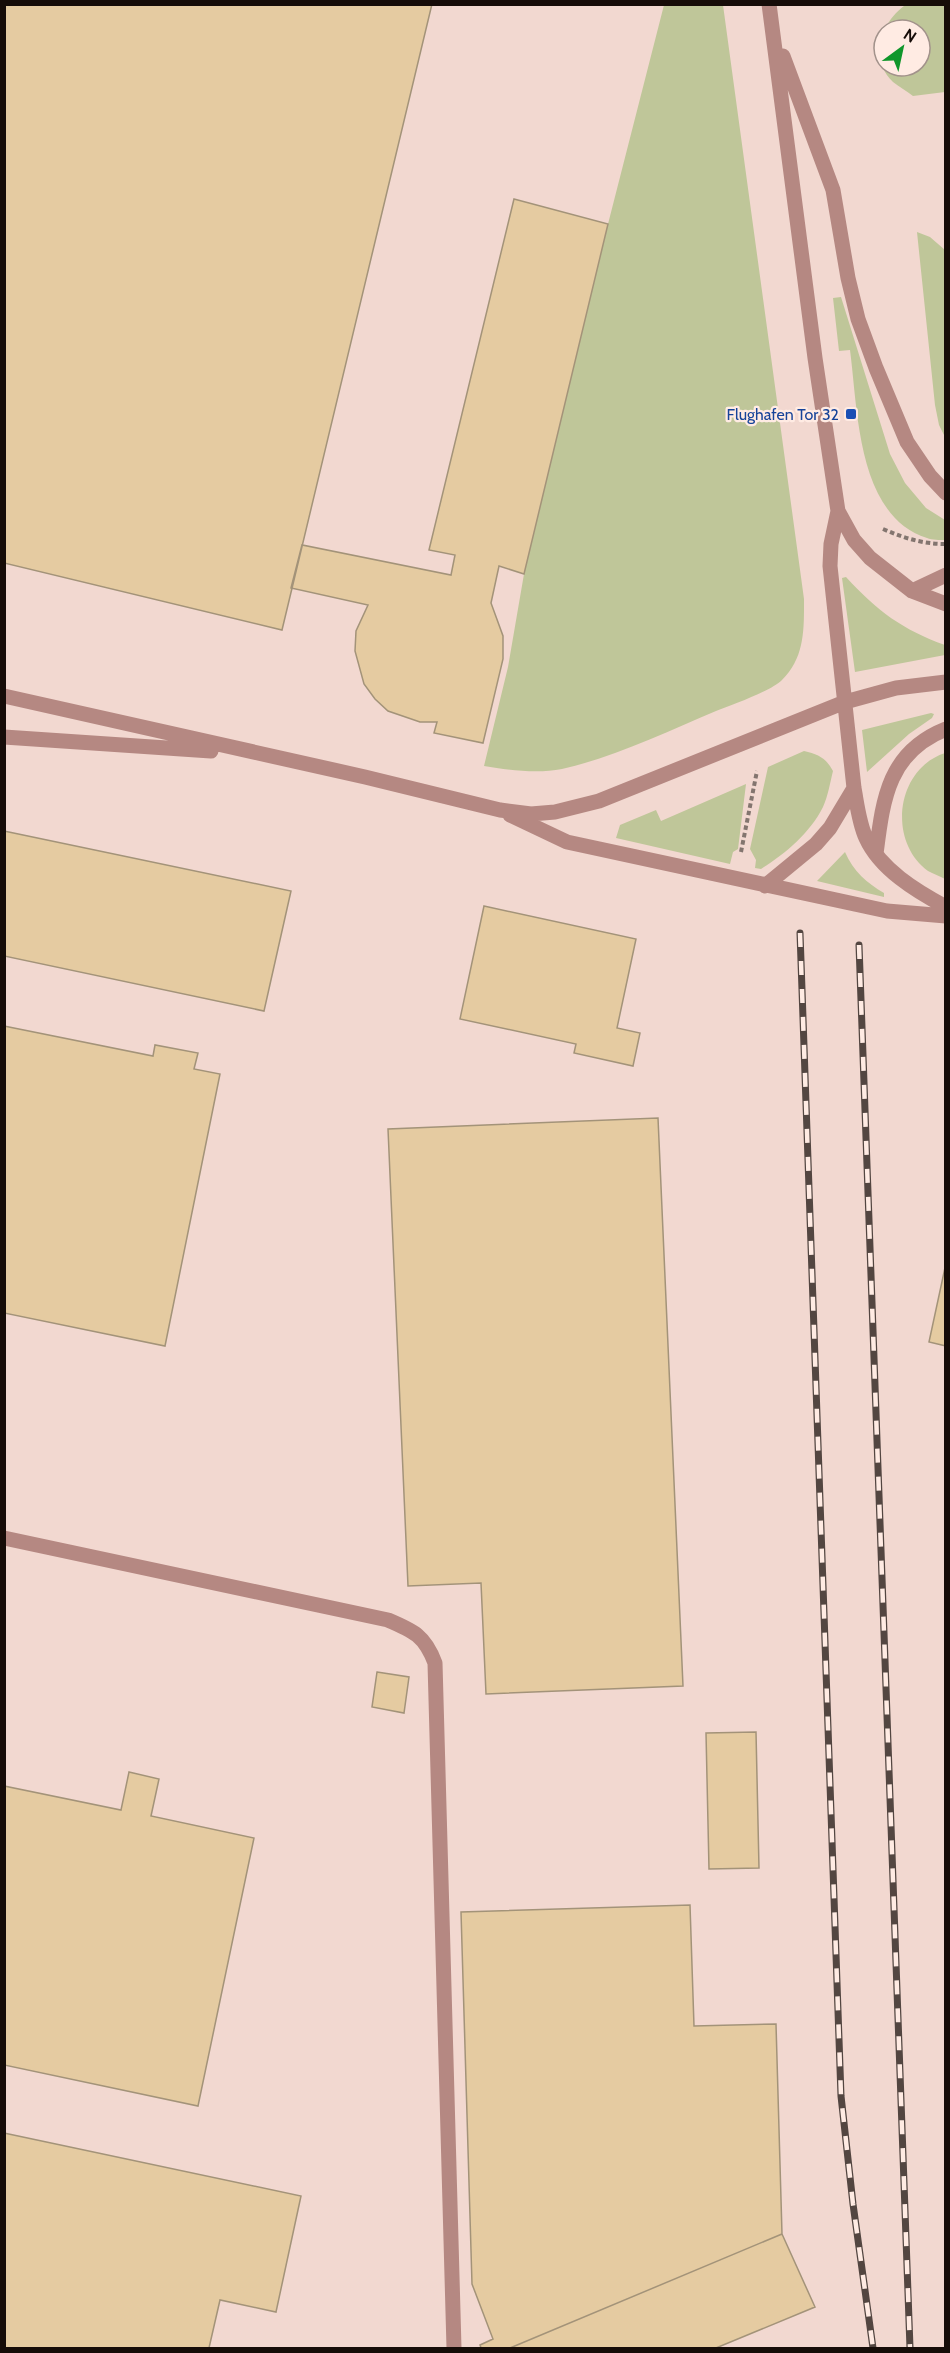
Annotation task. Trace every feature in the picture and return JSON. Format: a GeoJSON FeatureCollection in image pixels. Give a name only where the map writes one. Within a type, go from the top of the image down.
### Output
{"type":"FeatureCollection","features":[{"type":"Feature","properties":{"kind":"lane"},"geometry":{"type":"LineString","coordinates":[[769,4],[837,511],[830,566],[854,788],[860,820],[866,838],[876,854],[901,878],[945,907]]}},
{"type":"Feature","properties":{"kind":"lane"},"geometry":{"type":"LineString","coordinates":[[773,28],[833,190],[848,278],[858,319],[876,368],[907,442],[930,476],[945,493]]}},
{"type":"Feature","properties":{"kind":"lane"},"geometry":{"type":"LineString","coordinates":[[837,511],[854,540],[870,558],[945,613]]}},
{"type":"Feature","properties":{"kind":"lane"},"geometry":{"type":"LineString","coordinates":[[912,591],[945,575]]}},
{"type":"Feature","properties":{"kind":"lane"},"geometry":{"type":"LineString","coordinates":[[912,591],[945,593]]}},
{"type":"Feature","properties":{"kind":"lane"},"geometry":{"type":"LineString","coordinates":[[912,591],[945,604]]}},
{"type":"Feature","properties":{"kind":"lane"},"geometry":{"type":"LineString","coordinates":[[4,696],[500,810],[531,814],[555,812],[599,801],[845,702],[896,688],[945,682]]}},
{"type":"Feature","properties":{"kind":"lane"},"geometry":{"type":"LineString","coordinates":[[876,854],[887,790],[895,772],[906,754],[922,740],[945,729]]}},
{"type":"Feature","properties":{"kind":"lane"},"geometry":{"type":"LineString","coordinates":[[4,737],[264,754]]}},
{"type":"Feature","properties":{"kind":"lane"},"geometry":{"type":"LineString","coordinates":[[765,886],[816,844],[830,828],[854,788]]}},
{"type":"Feature","properties":{"kind":"lane"},"geometry":{"type":"LineString","coordinates":[[500,810],[537,830],[567,842],[887,911],[945,916]]}},
{"type":"Feature","properties":{"kind":"lane"},"geometry":{"type":"LineString","coordinates":[[4,1538],[388,1620],[413,1630],[429,1645],[435,1663],[454,2349]]}},
{"type":"Feature","properties":{"kind":"path"},"geometry":{"type":"LineString","coordinates":[[837,511],[907,539],[929,544],[945,544]]}},
{"type":"Feature","properties":{"kind":"path"},"geometry":{"type":"LineString","coordinates":[[741,853],[757,771]]}},
{"type":"Feature","properties":{"kind":"shaded area"},"geometry":{"type":"Polygon","coordinates":[[[5,5],[945,5],[945,2348],[5,2348],[5,5]]]}},
{"type":"Feature","properties":{"kind":"green space"},"geometry":{"type":"Polygon","coordinates":[[[907,4],[945,5],[945,92],[913,96],[890,78],[932,78],[932,18],[892,18],[907,4]]]}},
{"type":"Feature","properties":{"kind":"green space"},"geometry":{"type":"Polygon","coordinates":[[[664,5],[723,5],[804,599],[802,642],[790,671],[769,689],[621,751],[562,769],[523,771],[484,766],[508,667],[524,574],[608,224],[664,5]]]}},
{"type":"Feature","properties":{"kind":"green space"},"geometry":{"type":"Polygon","coordinates":[[[917,232],[930,237],[945,250],[945,437],[939,425],[935,405],[917,232]]]}},
{"type":"Feature","properties":{"kind":"green space"},"geometry":{"type":"Polygon","coordinates":[[[841,297],[890,454],[905,483],[926,508],[945,520],[945,540],[927,538],[904,526],[887,508],[874,485],[859,430],[850,350],[839,351],[833,298],[841,297]]]}},
{"type":"Feature","properties":{"kind":"green space"},"geometry":{"type":"Polygon","coordinates":[[[846,577],[891,618],[916,633],[945,645],[945,655],[855,672],[842,578],[846,577]]]}},
{"type":"Feature","properties":{"kind":"green space"},"geometry":{"type":"Polygon","coordinates":[[[934,714],[932,718],[909,734],[867,772],[862,730],[934,714]]]}},
{"type":"Feature","properties":{"kind":"green space"},"geometry":{"type":"Polygon","coordinates":[[[804,751],[821,757],[833,771],[823,807],[818,817],[796,842],[761,869],[755,868],[756,860],[750,849],[768,767],[804,751]]]}},
{"type":"Feature","properties":{"kind":"green space"},"geometry":{"type":"Polygon","coordinates":[[[946,753],[945,879],[928,871],[915,858],[906,842],[902,825],[907,789],[916,774],[929,761],[946,753]]]}},
{"type":"Feature","properties":{"kind":"green space"},"geometry":{"type":"Polygon","coordinates":[[[746,784],[738,849],[733,852],[730,864],[616,838],[620,825],[656,810],[661,821],[746,784]]]}},
{"type":"Feature","properties":{"kind":"green space"},"geometry":{"type":"Polygon","coordinates":[[[845,852],[856,871],[884,893],[884,897],[817,881],[845,852]]]}},
{"type":"Feature","properties":{"kind":"building"},"geometry":{"type":"Polygon","coordinates":[[[4,4],[432,4],[282,630],[4,563],[4,4]]]}},
{"type":"Feature","properties":{"kind":"building"},"geometry":{"type":"Polygon","coordinates":[[[514,199],[608,224],[524,574],[499,566],[491,603],[503,636],[503,659],[483,743],[434,733],[437,722],[420,722],[388,711],[375,699],[364,684],[355,651],[356,631],[368,605],[291,588],[302,545],[451,575],[455,555],[429,550],[514,199]]]}},
{"type":"Feature","properties":{"kind":"building"},"geometry":{"type":"Polygon","coordinates":[[[4,831],[291,891],[264,1011],[4,956],[4,831]]]}},
{"type":"Feature","properties":{"kind":"building"},"geometry":{"type":"Polygon","coordinates":[[[484,906],[636,939],[617,1028],[640,1033],[633,1066],[574,1053],[576,1044],[460,1019],[484,906]]]}},
{"type":"Feature","properties":{"kind":"building"},"geometry":{"type":"Polygon","coordinates":[[[4,1026],[153,1056],[155,1045],[198,1053],[194,1069],[220,1074],[165,1346],[4,1313],[4,1026]]]}},
{"type":"Feature","properties":{"kind":"building"},"geometry":{"type":"Polygon","coordinates":[[[658,1118],[683,1686],[486,1694],[481,1583],[408,1586],[388,1129],[658,1118]]]}},
{"type":"Feature","properties":{"kind":"building"},"geometry":{"type":"Polygon","coordinates":[[[946,1263],[946,1346],[929,1342],[946,1263]]]}},
{"type":"Feature","properties":{"kind":"building"},"geometry":{"type":"Polygon","coordinates":[[[377,1672],[409,1677],[404,1713],[372,1707],[377,1672]]]}},
{"type":"Feature","properties":{"kind":"building"},"geometry":{"type":"Polygon","coordinates":[[[756,1732],[759,1868],[709,1869],[706,1733],[756,1732]]]}},
{"type":"Feature","properties":{"kind":"building"},"geometry":{"type":"Polygon","coordinates":[[[129,1772],[159,1779],[151,1816],[254,1838],[198,2106],[4,2065],[4,1786],[121,1810],[129,1772]]]}},
{"type":"Feature","properties":{"kind":"building"},"geometry":{"type":"Polygon","coordinates":[[[690,1905],[694,2026],[776,2024],[782,2234],[510,2348],[481,2348],[480,2345],[493,2339],[472,2284],[461,1912],[690,1905]]]}},
{"type":"Feature","properties":{"kind":"building"},"geometry":{"type":"Polygon","coordinates":[[[4,2133],[301,2196],[276,2312],[220,2300],[209,2348],[4,2348],[4,2133]]]}},
{"type":"Feature","properties":{"kind":"building"},"geometry":{"type":"Polygon","coordinates":[[[782,2234],[815,2307],[716,2348],[510,2348],[782,2234]]]}},
{"type":"Feature","properties":{"kind":"railway"},"geometry":{"type":"LineString","coordinates":[[800,933],[841,2096],[873,2348]]}},
{"type":"Feature","properties":{"kind":"railway"},"geometry":{"type":"LineString","coordinates":[[859,945],[910,2348]]}},
{"type":"Feature","properties":{"kind":"place","name":"Flughafen Tor 32"},"geometry":{"type":"Point","coordinates":[851,414]}}]}
